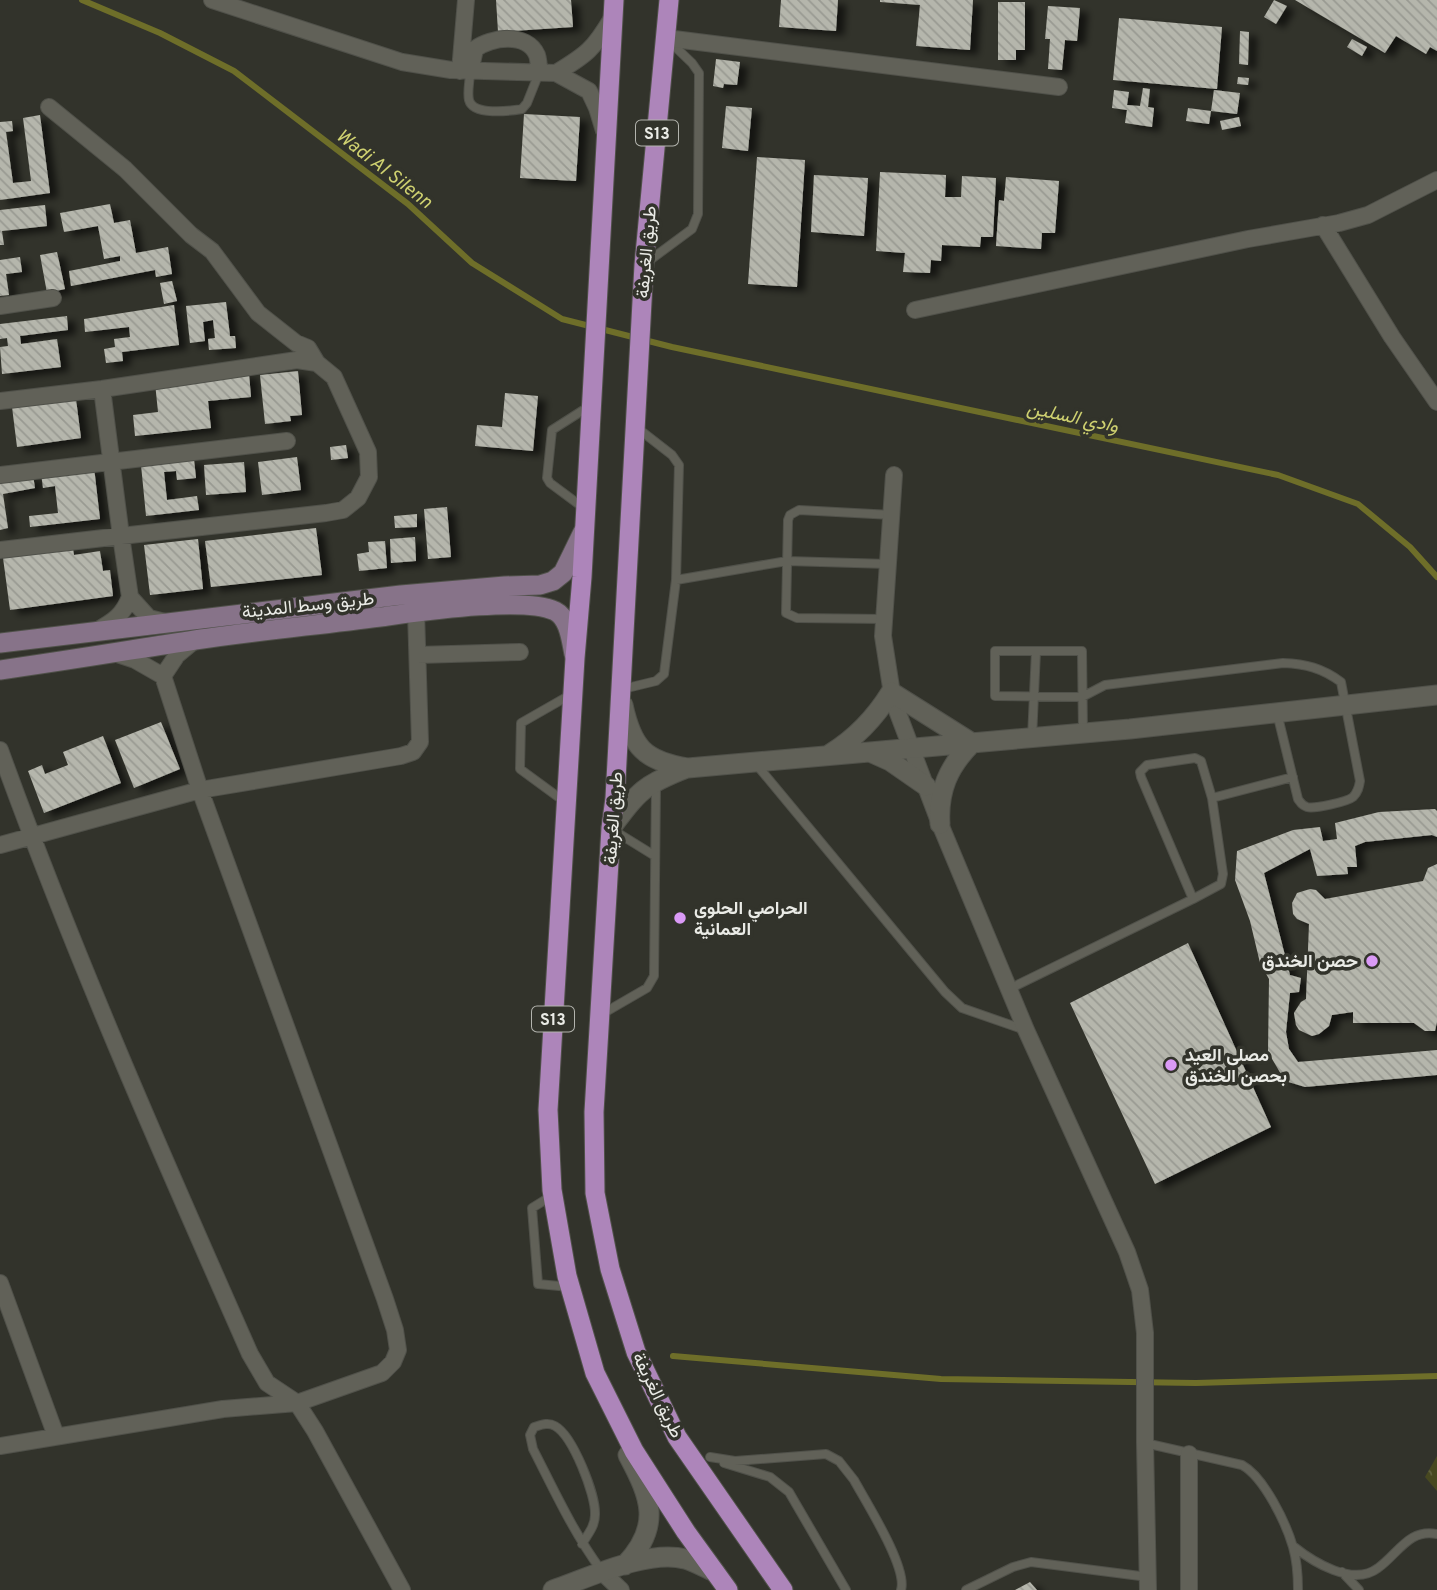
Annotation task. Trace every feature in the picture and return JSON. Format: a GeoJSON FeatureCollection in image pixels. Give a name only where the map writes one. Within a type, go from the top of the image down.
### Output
{"type":"FeatureCollection","features":[{"type":"Feature","properties":{"kind":"main road","name":"طريق الغريفة"},"geometry":{"type":"LineString","coordinates":[[669,0],[644,265],[615,798],[599,1016],[594,1112],[595,1193],[610,1269],[636,1352],[677,1437],[783,1590]]}},
{"type":"Feature","properties":{"kind":"main road","name":"S13"},"geometry":{"type":"LineString","coordinates":[[613,9],[548,1110],[553,1195],[570,1287],[596,1373],[634,1451],[728,1590]]}},
{"type":"Feature","properties":{"kind":"main road","name":"طريق وسط المدينة"},"geometry":{"type":"LineString","coordinates":[[0,643],[401,595],[540,585],[553,581],[563,573],[585,518]]}},
{"type":"Feature","properties":{"kind":"main road","name":"طريق وسط المدينة"},"geometry":{"type":"LineString","coordinates":[[0,670],[195,640],[416,612],[508,606],[530,606],[556,611],[564,618],[575,657]]}},
{"type":"Feature","properties":{"kind":"street"},"geometry":{"type":"LineString","coordinates":[[212,0],[402,62],[465,71],[556,73],[589,91],[605,137]]}},
{"type":"Feature","properties":{"kind":"street"},"geometry":{"type":"LineString","coordinates":[[465,71],[466,0]]}},
{"type":"Feature","properties":{"kind":"street"},"geometry":{"type":"LineString","coordinates":[[556,73],[598,43],[613,9]]}},
{"type":"Feature","properties":{"kind":"street"},"geometry":{"type":"LineString","coordinates":[[465,71],[475,49],[484,42],[508,38],[535,51],[539,73]]}},
{"type":"Feature","properties":{"kind":"street"},"geometry":{"type":"LineString","coordinates":[[666,38],[1059,87]]}},
{"type":"Feature","properties":{"kind":"street"},"geometry":{"type":"LineString","coordinates":[[0,550],[343,510],[358,498],[369,477],[368,452],[334,377],[317,363],[308,348],[258,313],[212,251],[191,235],[125,169],[49,107]]}},
{"type":"Feature","properties":{"kind":"street"},"geometry":{"type":"LineString","coordinates":[[915,310],[1368,215],[1435,185]]}},
{"type":"Feature","properties":{"kind":"street"},"geometry":{"type":"LineString","coordinates":[[1323,225],[1392,337],[1437,402]]}},
{"type":"Feature","properties":{"kind":"street"},"geometry":{"type":"LineString","coordinates":[[0,306],[53,298]]}},
{"type":"Feature","properties":{"kind":"street"},"geometry":{"type":"LineString","coordinates":[[0,401],[297,360],[317,363]]}},
{"type":"Feature","properties":{"kind":"street"},"geometry":{"type":"LineString","coordinates":[[98,631],[117,619],[130,597],[102,389]]}},
{"type":"Feature","properties":{"kind":"street"},"geometry":{"type":"LineString","coordinates":[[0,475],[287,441]]}},
{"type":"Feature","properties":{"kind":"street"},"geometry":{"type":"LineString","coordinates":[[894,475],[883,636],[891,692],[940,824],[1026,1030],[1127,1252],[1139,1290],[1145,1334],[1148,1583]]}},
{"type":"Feature","properties":{"kind":"street"},"geometry":{"type":"LineString","coordinates":[[130,597],[149,618],[165,622]]}},
{"type":"Feature","properties":{"kind":"street"},"geometry":{"type":"LineString","coordinates":[[0,845],[200,790],[401,756],[413,751],[420,742],[416,612]]}},
{"type":"Feature","properties":{"kind":"street"},"geometry":{"type":"LineString","coordinates":[[163,676],[177,655],[195,640]]}},
{"type":"Feature","properties":{"kind":"street"},"geometry":{"type":"LineString","coordinates":[[418,655],[520,652]]}},
{"type":"Feature","properties":{"kind":"street"},"geometry":{"type":"LineString","coordinates":[[0,1446],[223,1409],[297,1403],[382,1373],[393,1362],[398,1350],[396,1330],[200,790],[163,676],[135,660],[117,654]]}},
{"type":"Feature","properties":{"kind":"street"},"geometry":{"type":"LineString","coordinates":[[620,690],[629,731],[640,748],[654,760],[688,768],[1032,738],[1437,695]]}},
{"type":"Feature","properties":{"kind":"street"},"geometry":{"type":"LineString","coordinates":[[891,692],[972,743]]}},
{"type":"Feature","properties":{"kind":"street"},"geometry":{"type":"LineString","coordinates":[[829,755],[864,728],[891,692]]}},
{"type":"Feature","properties":{"kind":"street"},"geometry":{"type":"LineString","coordinates":[[940,824],[942,788],[959,756],[972,743]]}},
{"type":"Feature","properties":{"kind":"street"},"geometry":{"type":"LineString","coordinates":[[0,750],[31,836],[156,1142],[250,1354],[267,1383],[297,1403],[402,1590]]}},
{"type":"Feature","properties":{"kind":"street"},"geometry":{"type":"LineString","coordinates":[[870,752],[890,761],[926,786]]}},
{"type":"Feature","properties":{"kind":"street"},"geometry":{"type":"LineString","coordinates":[[611,828],[641,790],[656,780],[688,768]]}},
{"type":"Feature","properties":{"kind":"street"},"geometry":{"type":"LineString","coordinates":[[0,1283],[56,1436]]}},
{"type":"Feature","properties":{"kind":"street"},"geometry":{"type":"LineString","coordinates":[[596,1373],[608,1418],[648,1494],[650,1515],[647,1534],[638,1551],[625,1566]]}},
{"type":"Feature","properties":{"kind":"street"},"geometry":{"type":"LineString","coordinates":[[1189,1454],[1189,1590]]}},
{"type":"Feature","properties":{"kind":"street"},"geometry":{"type":"LineString","coordinates":[[553,1590],[651,1558],[685,1559],[715,1572]]}},
{"type":"Feature","properties":{"kind":"street"},"geometry":{"type":"LineString","coordinates":[[603,1573],[621,1590]]}},
{"type":"Feature","properties":{"kind":"lane"},"geometry":{"type":"LineString","coordinates":[[644,265],[692,229],[698,214],[699,73],[666,38]]}},
{"type":"Feature","properties":{"kind":"lane"},"geometry":{"type":"LineString","coordinates":[[465,71],[469,101],[472,106],[482,111],[522,109],[539,73]]}},
{"type":"Feature","properties":{"kind":"lane"},"geometry":{"type":"LineString","coordinates":[[585,518],[550,483],[547,473],[552,430],[591,406]]}},
{"type":"Feature","properties":{"kind":"lane"},"geometry":{"type":"LineString","coordinates":[[620,690],[656,681],[664,674],[676,580],[679,465],[672,455],[635,426]]}},
{"type":"Feature","properties":{"kind":"lane"},"geometry":{"type":"LineString","coordinates":[[884,619],[791,617],[786,612],[788,520],[794,511],[799,510],[892,515]]}},
{"type":"Feature","properties":{"kind":"lane"},"geometry":{"type":"LineString","coordinates":[[676,580],[786,561],[888,564]]}},
{"type":"Feature","properties":{"kind":"lane"},"geometry":{"type":"LineString","coordinates":[[1083,733],[1082,697],[1082,651],[995,651],[995,696],[1082,697],[1105,685],[1283,663],[1304,664],[1324,670],[1340,682],[1346,705],[1360,781],[1354,796],[1346,800],[1306,807],[1298,799],[1277,713]]}},
{"type":"Feature","properties":{"kind":"lane"},"geometry":{"type":"LineString","coordinates":[[1032,738],[1036,651]]}},
{"type":"Feature","properties":{"kind":"lane"},"geometry":{"type":"LineString","coordinates":[[566,803],[520,769],[521,723],[573,694]]}},
{"type":"Feature","properties":{"kind":"lane"},"geometry":{"type":"LineString","coordinates":[[1009,989],[1193,899],[1221,884],[1223,879],[1212,798],[1202,764],[1198,759],[1147,765],[1140,772],[1193,899]]}},
{"type":"Feature","properties":{"kind":"lane"},"geometry":{"type":"LineString","coordinates":[[754,762],[945,992],[962,1008],[1026,1030]]}},
{"type":"Feature","properties":{"kind":"lane"},"geometry":{"type":"LineString","coordinates":[[1212,798],[1293,777]]}},
{"type":"Feature","properties":{"kind":"lane"},"geometry":{"type":"LineString","coordinates":[[599,1016],[647,988],[654,976],[656,780]]}},
{"type":"Feature","properties":{"kind":"lane"},"geometry":{"type":"LineString","coordinates":[[611,828],[655,856]]}},
{"type":"Feature","properties":{"kind":"lane"},"geometry":{"type":"LineString","coordinates":[[553,1195],[532,1208],[538,1284],[570,1287]]}},
{"type":"Feature","properties":{"kind":"lane"},"geometry":{"type":"LineString","coordinates":[[582,1544],[594,1526],[595,1504],[581,1466],[565,1435],[555,1426],[544,1424],[534,1427],[530,1435],[533,1449],[582,1544],[603,1573]]}},
{"type":"Feature","properties":{"kind":"lane"},"geometry":{"type":"LineString","coordinates":[[1145,1435],[1189,1454],[1242,1465],[1255,1474],[1266,1488],[1293,1546],[1298,1590]]}},
{"type":"Feature","properties":{"kind":"lane"},"geometry":{"type":"LineString","coordinates":[[677,1437],[704,1453],[779,1482],[789,1492],[846,1590]]}},
{"type":"Feature","properties":{"kind":"lane"},"geometry":{"type":"LineString","coordinates":[[704,1453],[735,1461],[811,1453],[831,1455],[848,1470],[900,1567],[903,1584],[901,1590]]}},
{"type":"Feature","properties":{"kind":"lane"},"geometry":{"type":"LineString","coordinates":[[1293,1546],[1313,1562],[1342,1572],[1369,1573],[1380,1567],[1412,1537],[1423,1533],[1437,1534]]}},
{"type":"Feature","properties":{"kind":"lane"},"geometry":{"type":"LineString","coordinates":[[966,1590],[1013,1567],[1031,1562],[1148,1583]]}},
{"type":"Feature","properties":{"kind":"lane"},"geometry":{"type":"LineString","coordinates":[[1342,1572],[1359,1590]]}},
{"type":"Feature","properties":{"kind":"green space"},"geometry":{"type":"Polygon","coordinates":[[[1437,1456],[1437,1491],[1425,1477],[1437,1456]]]}},
{"type":"Feature","properties":{"kind":"building"},"geometry":{"type":"Polygon","coordinates":[[[496,0],[571,0],[573,27],[498,32],[496,0]]]}},
{"type":"Feature","properties":{"kind":"building"},"geometry":{"type":"Polygon","coordinates":[[[781,0],[838,0],[836,31],[779,27],[781,0]]]}},
{"type":"Feature","properties":{"kind":"building"},"geometry":{"type":"Polygon","coordinates":[[[880,0],[973,0],[970,50],[916,46],[920,5],[880,0]]]}},
{"type":"Feature","properties":{"kind":"building"},"geometry":{"type":"Polygon","coordinates":[[[1274,0],[1287,6],[1276,24],[1264,17],[1274,0]]]}},
{"type":"Feature","properties":{"kind":"building"},"geometry":{"type":"Polygon","coordinates":[[[1295,0],[1437,0],[1437,51],[1430,47],[1426,54],[1396,36],[1385,53],[1295,0]]]}},
{"type":"Feature","properties":{"kind":"building"},"geometry":{"type":"Polygon","coordinates":[[[998,2],[1025,2],[1025,50],[1016,50],[1016,60],[998,60],[998,2]]]}},
{"type":"Feature","properties":{"kind":"building"},"geometry":{"type":"Polygon","coordinates":[[[1048,6],[1080,8],[1077,41],[1065,40],[1062,70],[1048,69],[1050,39],[1045,39],[1048,6]]]}},
{"type":"Feature","properties":{"kind":"building"},"geometry":{"type":"Polygon","coordinates":[[[1119,18],[1222,27],[1217,89],[1113,80],[1119,18]]]}},
{"type":"Feature","properties":{"kind":"building"},"geometry":{"type":"Polygon","coordinates":[[[1240,31],[1249,32],[1248,65],[1239,64],[1240,31]]]}},
{"type":"Feature","properties":{"kind":"building"},"geometry":{"type":"Polygon","coordinates":[[[1352,39],[1367,47],[1362,56],[1347,47],[1352,39]]]}},
{"type":"Feature","properties":{"kind":"building"},"geometry":{"type":"Polygon","coordinates":[[[716,59],[740,62],[737,85],[724,84],[723,88],[713,86],[716,59]]]}},
{"type":"Feature","properties":{"kind":"building"},"geometry":{"type":"Polygon","coordinates":[[[1238,77],[1249,78],[1248,85],[1237,84],[1238,77]]]}},
{"type":"Feature","properties":{"kind":"building"},"geometry":{"type":"Polygon","coordinates":[[[1143,88],[1150,89],[1148,107],[1154,108],[1152,127],[1125,123],[1127,110],[1112,108],[1114,90],[1129,92],[1127,105],[1140,106],[1143,88]]]}},
{"type":"Feature","properties":{"kind":"building"},"geometry":{"type":"Polygon","coordinates":[[[1214,90],[1240,93],[1237,114],[1211,111],[1214,90]]]}},
{"type":"Feature","properties":{"kind":"building"},"geometry":{"type":"Polygon","coordinates":[[[726,106],[752,108],[748,151],[722,148],[726,106]]]}},
{"type":"Feature","properties":{"kind":"building"},"geometry":{"type":"Polygon","coordinates":[[[1188,108],[1211,111],[1209,124],[1186,121],[1188,108]]]}},
{"type":"Feature","properties":{"kind":"building"},"geometry":{"type":"Polygon","coordinates":[[[524,114],[580,117],[576,181],[520,178],[524,114]]]}},
{"type":"Feature","properties":{"kind":"building"},"geometry":{"type":"Polygon","coordinates":[[[40,115],[50,193],[0,200],[0,122],[12,121],[13,131],[6,132],[13,183],[31,181],[23,118],[40,115]]]}},
{"type":"Feature","properties":{"kind":"building"},"geometry":{"type":"Polygon","coordinates":[[[1239,117],[1241,126],[1222,130],[1220,121],[1239,117]]]}},
{"type":"Feature","properties":{"kind":"building"},"geometry":{"type":"Polygon","coordinates":[[[757,157],[805,160],[797,287],[748,284],[757,157]]]}},
{"type":"Feature","properties":{"kind":"building"},"geometry":{"type":"Polygon","coordinates":[[[880,172],[946,175],[945,197],[961,197],[962,176],[996,178],[993,237],[981,237],[980,247],[942,245],[941,261],[931,260],[930,273],[903,272],[905,253],[876,251],[880,172]]]}},
{"type":"Feature","properties":{"kind":"building"},"geometry":{"type":"Polygon","coordinates":[[[814,175],[868,178],[864,236],[811,232],[814,175]]]}},
{"type":"Feature","properties":{"kind":"building"},"geometry":{"type":"Polygon","coordinates":[[[1006,177],[1059,181],[1055,233],[1042,233],[1041,249],[996,246],[999,200],[1004,201],[1006,177]]]}},
{"type":"Feature","properties":{"kind":"building"},"geometry":{"type":"Polygon","coordinates":[[[110,204],[114,223],[130,220],[136,253],[168,247],[172,274],[156,277],[155,270],[71,286],[69,271],[120,261],[120,256],[104,259],[98,226],[64,232],[60,213],[110,204]]]}},
{"type":"Feature","properties":{"kind":"building"},"geometry":{"type":"Polygon","coordinates":[[[45,205],[47,226],[2,231],[4,245],[0,245],[0,210],[45,205]]]}},
{"type":"Feature","properties":{"kind":"building"},"geometry":{"type":"Polygon","coordinates":[[[57,252],[65,289],[47,293],[40,255],[57,252]]]}},
{"type":"Feature","properties":{"kind":"building"},"geometry":{"type":"Polygon","coordinates":[[[20,257],[22,272],[6,274],[9,295],[0,296],[0,260],[20,257]]]}},
{"type":"Feature","properties":{"kind":"building"},"geometry":{"type":"Polygon","coordinates":[[[172,281],[177,301],[164,304],[160,283],[172,281]]]}},
{"type":"Feature","properties":{"kind":"building"},"geometry":{"type":"Polygon","coordinates":[[[226,302],[230,336],[235,336],[236,348],[209,350],[208,339],[215,338],[213,320],[203,322],[205,341],[190,343],[186,306],[226,302]]]}},
{"type":"Feature","properties":{"kind":"building"},"geometry":{"type":"Polygon","coordinates":[[[174,305],[179,345],[122,352],[123,361],[106,363],[104,349],[115,347],[114,339],[130,337],[129,327],[85,332],[84,319],[174,305]]]}},
{"type":"Feature","properties":{"kind":"building"},"geometry":{"type":"Polygon","coordinates":[[[67,316],[68,330],[20,336],[21,344],[57,339],[61,367],[2,374],[0,347],[8,346],[7,338],[0,339],[0,324],[67,316]]]}},
{"type":"Feature","properties":{"kind":"building"},"geometry":{"type":"Polygon","coordinates":[[[298,371],[302,415],[290,416],[291,421],[265,424],[260,375],[298,371]]]}},
{"type":"Feature","properties":{"kind":"building"},"geometry":{"type":"Polygon","coordinates":[[[249,373],[251,397],[208,401],[211,428],[135,436],[133,415],[158,412],[155,383],[249,373]]]}},
{"type":"Feature","properties":{"kind":"building"},"geometry":{"type":"Polygon","coordinates":[[[505,393],[538,396],[533,451],[475,446],[477,425],[502,427],[505,393]]]}},
{"type":"Feature","properties":{"kind":"building"},"geometry":{"type":"Polygon","coordinates":[[[76,399],[81,438],[17,447],[12,407],[76,399]]]}},
{"type":"Feature","properties":{"kind":"building"},"geometry":{"type":"Polygon","coordinates":[[[346,445],[348,458],[331,460],[330,447],[346,445]]]}},
{"type":"Feature","properties":{"kind":"building"},"geometry":{"type":"Polygon","coordinates":[[[297,457],[301,490],[262,495],[258,462],[297,457]]]}},
{"type":"Feature","properties":{"kind":"building"},"geometry":{"type":"Polygon","coordinates":[[[194,459],[196,478],[177,480],[176,471],[164,472],[167,500],[197,496],[199,510],[146,516],[141,465],[194,459]]]}},
{"type":"Feature","properties":{"kind":"building"},"geometry":{"type":"Polygon","coordinates":[[[244,462],[246,492],[206,495],[204,465],[244,462]]]}},
{"type":"Feature","properties":{"kind":"building"},"geometry":{"type":"Polygon","coordinates":[[[94,467],[100,519],[30,527],[29,516],[58,513],[55,486],[43,488],[41,473],[94,467]]]}},
{"type":"Feature","properties":{"kind":"building"},"geometry":{"type":"Polygon","coordinates":[[[33,475],[35,488],[3,494],[8,528],[0,530],[0,480],[33,475]]]}},
{"type":"Feature","properties":{"kind":"building"},"geometry":{"type":"Polygon","coordinates":[[[447,507],[451,557],[428,559],[424,509],[447,507]]]}},
{"type":"Feature","properties":{"kind":"building"},"geometry":{"type":"Polygon","coordinates":[[[417,514],[417,527],[395,528],[394,516],[417,514]]]}},
{"type":"Feature","properties":{"kind":"building"},"geometry":{"type":"Polygon","coordinates":[[[316,528],[322,575],[211,587],[205,541],[316,528]]]}},
{"type":"Feature","properties":{"kind":"building"},"geometry":{"type":"Polygon","coordinates":[[[415,537],[416,561],[391,563],[390,539],[415,537]]]}},
{"type":"Feature","properties":{"kind":"building"},"geometry":{"type":"Polygon","coordinates":[[[198,539],[203,589],[150,595],[144,545],[198,539]]]}},
{"type":"Feature","properties":{"kind":"building"},"geometry":{"type":"Polygon","coordinates":[[[385,541],[387,568],[359,571],[357,554],[369,552],[368,542],[385,541]]]}},
{"type":"Feature","properties":{"kind":"building"},"geometry":{"type":"Polygon","coordinates":[[[73,548],[74,555],[100,551],[103,571],[110,570],[113,596],[10,610],[3,558],[73,548]]]}},
{"type":"Feature","properties":{"kind":"building"},"geometry":{"type":"Polygon","coordinates":[[[161,722],[180,769],[134,788],[115,740],[161,722]]]}},
{"type":"Feature","properties":{"kind":"building"},"geometry":{"type":"Polygon","coordinates":[[[103,736],[121,783],[44,813],[28,771],[42,765],[45,774],[68,765],[63,752],[103,736]]]}},
{"type":"Feature","properties":{"kind":"building"},"geometry":{"type":"Polygon","coordinates":[[[1435,809],[1437,837],[1432,835],[1365,842],[1355,846],[1357,867],[1347,867],[1348,874],[1317,876],[1310,849],[1264,873],[1290,975],[1301,978],[1299,992],[1290,993],[1286,1032],[1289,1049],[1298,1062],[1437,1050],[1437,1075],[1305,1087],[1285,1081],[1268,1052],[1269,979],[1260,963],[1250,921],[1235,880],[1237,851],[1293,830],[1320,827],[1323,841],[1337,839],[1335,823],[1379,812],[1435,809]]]}},
{"type":"Feature","properties":{"kind":"building","name":"حصن الخندق"},"geometry":{"type":"Polygon","coordinates":[[[1437,864],[1435,1031],[1425,1031],[1414,1023],[1353,1023],[1353,1012],[1332,1015],[1329,1026],[1319,1034],[1312,1036],[1299,1030],[1294,1013],[1306,999],[1309,924],[1297,919],[1293,914],[1292,903],[1297,893],[1316,890],[1325,899],[1423,881],[1428,868],[1437,864]]]}},
{"type":"Feature","properties":{"kind":"building","name":"مصلى العيد بحصن الخندق"},"geometry":{"type":"Polygon","coordinates":[[[1188,943],[1271,1127],[1155,1184],[1070,1003],[1188,943]]]}},
{"type":"Feature","properties":{"kind":"building"},"geometry":{"type":"Polygon","coordinates":[[[1030,1582],[1037,1590],[1015,1590],[1030,1582]]]}},
{"type":"Feature","properties":{"kind":"waterway","name":"وادي السلين"},"geometry":{"type":"LineString","coordinates":[[82,0],[160,33],[234,71],[408,204],[472,263],[562,319],[672,347],[1278,475],[1358,504],[1410,547],[1437,577]]}},
{"type":"Feature","properties":{"kind":"waterway"},"geometry":{"type":"LineString","coordinates":[[673,1356],[941,1379],[1196,1383],[1437,1376]]}},
{"type":"Feature","properties":{"kind":"place","name":"الحراصي الحلوى العمانية"},"geometry":{"type":"Point","coordinates":[680,918]}},
{"type":"Feature","properties":{"kind":"place","name":"حصن الخندق"},"geometry":{"type":"Point","coordinates":[1372,961]}},
{"type":"Feature","properties":{"kind":"place","name":"مصلى العيد بحصن الخندق"},"geometry":{"type":"Point","coordinates":[1171,1065]}},
{"type":"Feature","properties":{"kind":"water label","name":"Wadi Al Silenn"},"geometry":{"type":"Point","coordinates":[385,168]}}]}
